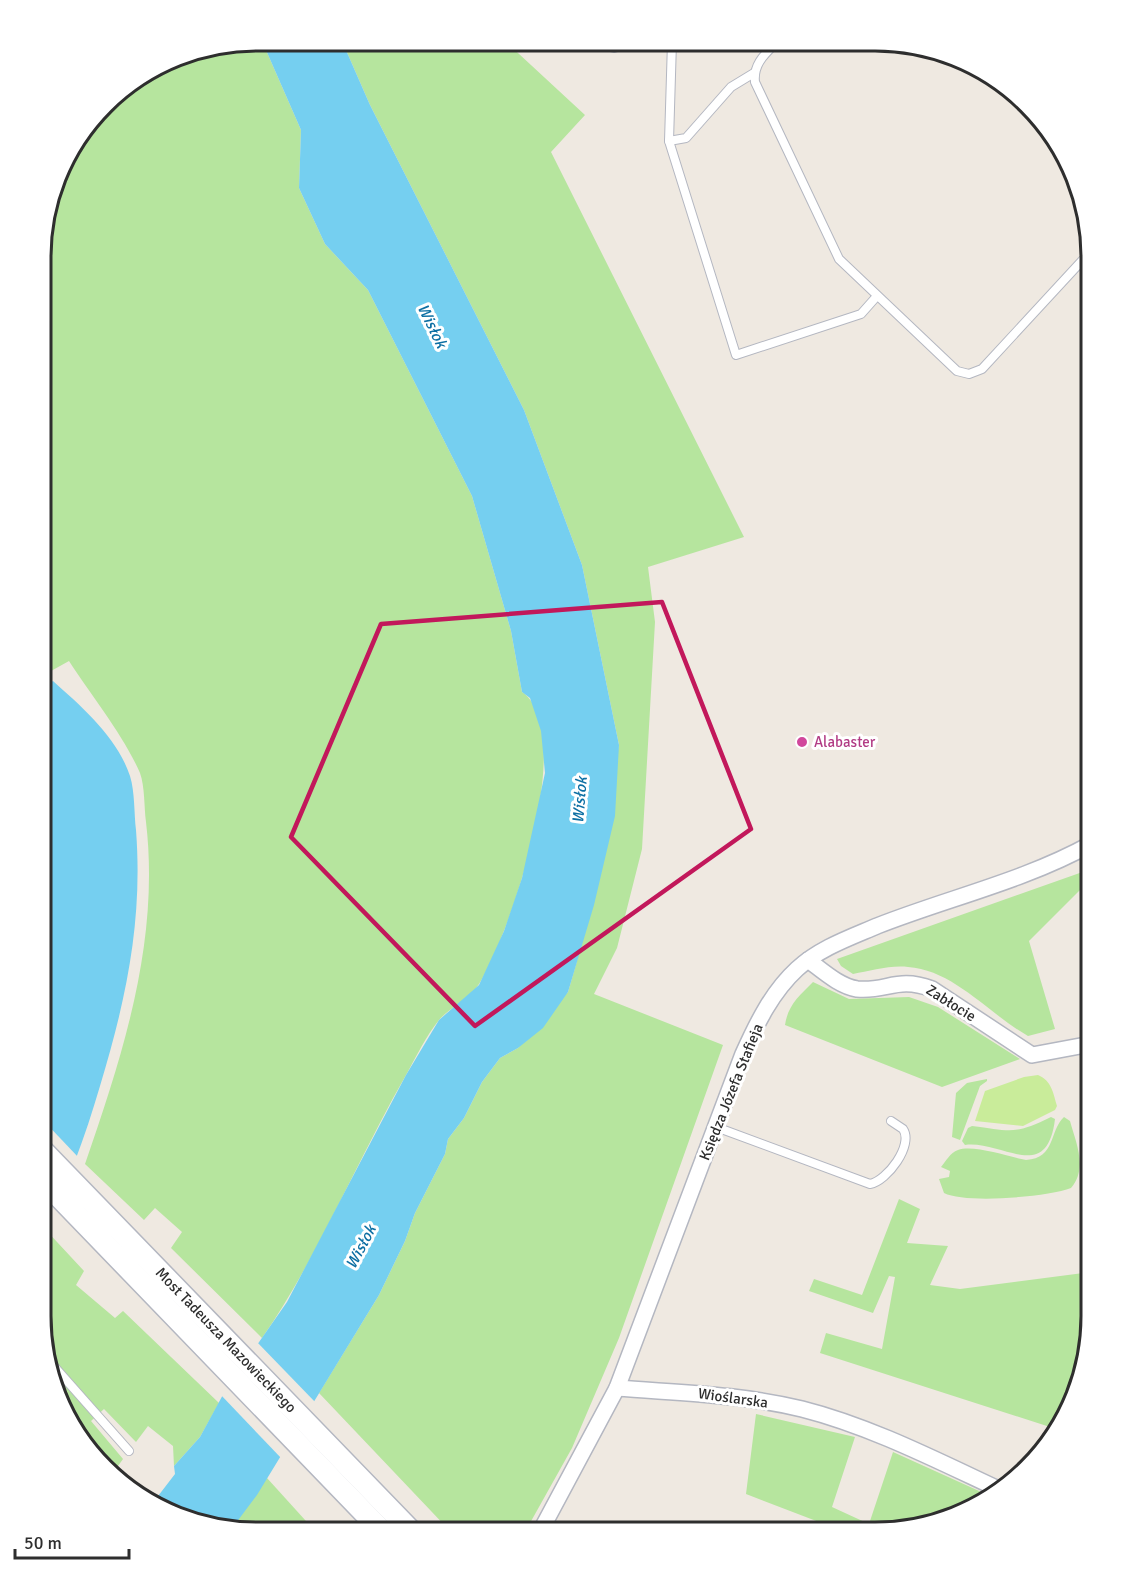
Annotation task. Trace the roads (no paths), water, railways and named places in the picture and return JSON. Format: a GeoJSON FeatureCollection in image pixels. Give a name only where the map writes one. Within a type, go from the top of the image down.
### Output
{"type":"FeatureCollection","features":[{"type":"Feature","properties":{"kind":"main road","name":"Most Tadeusza Mazowieckiego"},"geometry":{"type":"LineString","coordinates":[[51,1159],[402,1522]]}},
{"type":"Feature","properties":{"kind":"main road","name":"Most Tadeusza Mazowieckiego"},"geometry":{"type":"LineString","coordinates":[[51,1188],[373,1522]]}},
{"type":"Feature","properties":{"kind":"street","name":"Księdza Józefa Stafieja"},"geometry":{"type":"LineString","coordinates":[[617,1388],[747,1045],[768,1004],[797,969],[808,960],[852,937],[909,913],[1035,870],[1081,849]]}},
{"type":"Feature","properties":{"kind":"street","name":"Zabłocie"},"geometry":{"type":"LineString","coordinates":[[808,960],[844,985],[855,988],[870,989],[902,982],[932,989],[1032,1055],[1081,1046]]}},
{"type":"Feature","properties":{"kind":"street","name":"Wioślarska"},"geometry":{"type":"LineString","coordinates":[[617,1388],[721,1396],[802,1409],[865,1431],[991,1486]]}},
{"type":"Feature","properties":{"kind":"street"},"geometry":{"type":"LineString","coordinates":[[545,1522],[617,1388]]}},
{"type":"Feature","properties":{"kind":"lane"},"geometry":{"type":"LineString","coordinates":[[672,51],[669,141],[736,355],[861,314],[877,296]]}},
{"type":"Feature","properties":{"kind":"lane"},"geometry":{"type":"LineString","coordinates":[[768,51],[758,62],[754,73],[759,96],[839,259],[957,371],[969,374],[982,369],[1081,262]]}},
{"type":"Feature","properties":{"kind":"lane"},"geometry":{"type":"LineString","coordinates":[[669,141],[686,138],[732,87],[754,73]]}},
{"type":"Feature","properties":{"kind":"lane"},"geometry":{"type":"LineString","coordinates":[[716,1127],[870,1184],[883,1179],[889,1173],[906,1140],[903,1129],[891,1121]]}},
{"type":"Feature","properties":{"kind":"lane"},"geometry":{"type":"LineString","coordinates":[[59,1372],[129,1451]]}},
{"type":"Feature","properties":{"kind":"water","name":"Wisłok"},"geometry":{"type":"Polygon","coordinates":[[[266,51],[346,51],[370,105],[524,410],[582,565],[619,745],[615,816],[594,905],[568,992],[543,1028],[518,1048],[500,1058],[482,1082],[464,1118],[448,1139],[445,1154],[415,1213],[405,1241],[379,1295],[257,1495],[238,1521],[204,1515],[158,1496],[175,1474],[174,1466],[200,1437],[225,1391],[287,1302],[406,1075],[439,1020],[479,985],[504,931],[522,878],[545,773],[541,731],[530,698],[522,692],[511,631],[472,496],[368,290],[325,244],[299,188],[301,130],[266,51]]]}},
{"type":"Feature","properties":{"kind":"water"},"geometry":{"type":"Polygon","coordinates":[[[53,681],[98,724],[117,748],[124,762],[132,782],[134,796],[138,864],[135,928],[118,1023],[75,1162],[51,1215],[51,682],[53,681]]]}},
{"type":"Feature","properties":{"kind":"place","name":"Alabaster"},"geometry":{"type":"Point","coordinates":[802,742]}}]}
